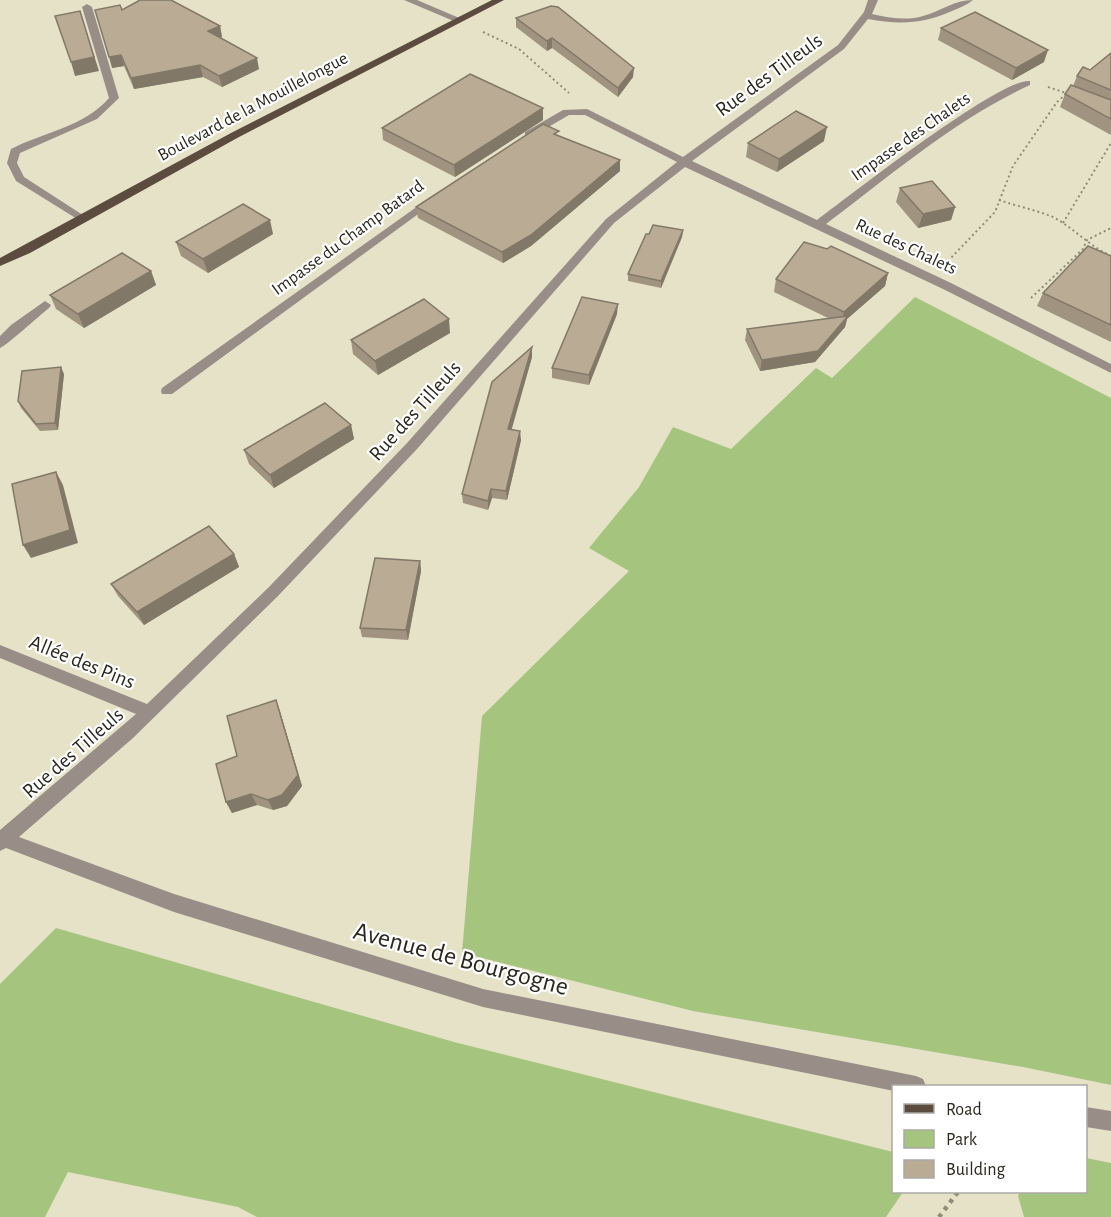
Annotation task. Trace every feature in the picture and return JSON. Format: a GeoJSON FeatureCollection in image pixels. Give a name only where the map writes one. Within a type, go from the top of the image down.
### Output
{"type":"FeatureCollection","features":[{"type":"Feature","properties":{"kind":"main road","name":"Boulevard de la Mouillelongue"},"geometry":{"type":"LineString","coordinates":[[0,262],[26,250],[235,135],[499,0]]}},
{"type":"Feature","properties":{"kind":"main road","name":"Boulevard de la Mouillelongue"},"geometry":{"type":"LineString","coordinates":[[0,268],[26,250]]}},
{"type":"Feature","properties":{"kind":"street"},"geometry":{"type":"LineString","coordinates":[[409,0],[459,20]]}},
{"type":"Feature","properties":{"kind":"street","name":"Rue des Tilleuls"},"geometry":{"type":"LineString","coordinates":[[1,840],[149,712],[273,591],[412,446],[610,221],[684,162],[841,47],[866,16],[873,0]]}},
{"type":"Feature","properties":{"kind":"street"},"geometry":{"type":"LineString","coordinates":[[866,16],[895,22],[914,22],[929,18],[968,0]]}},
{"type":"Feature","properties":{"kind":"street"},"geometry":{"type":"LineString","coordinates":[[82,219],[20,179],[12,163],[15,151],[28,143],[89,121],[106,110],[114,98],[87,7]]}},
{"type":"Feature","properties":{"kind":"street","name":"Impasse des Chalets"},"geometry":{"type":"LineString","coordinates":[[818,225],[910,156],[996,97],[1026,83]]}},
{"type":"Feature","properties":{"kind":"street"},"geometry":{"type":"LineString","coordinates":[[516,143],[567,111],[587,112],[684,162]]}},
{"type":"Feature","properties":{"kind":"street","name":"Rue des Chalets"},"geometry":{"type":"LineString","coordinates":[[684,162],[930,278],[1111,369]]}},
{"type":"Feature","properties":{"kind":"street","name":"Impasse du Champ Batard"},"geometry":{"type":"LineString","coordinates":[[167,391],[447,189]]}},
{"type":"Feature","properties":{"kind":"street"},"geometry":{"type":"LineString","coordinates":[[0,344],[15,328],[45,305]]}},
{"type":"Feature","properties":{"kind":"street","name":"Allée des Pins"},"geometry":{"type":"LineString","coordinates":[[0,651],[149,712]]}},
{"type":"Feature","properties":{"kind":"street","name":"Avenue de Bourgogne"},"geometry":{"type":"LineString","coordinates":[[1,840],[174,903],[483,998],[911,1085]]}},
{"type":"Feature","properties":{"kind":"street"},"geometry":{"type":"LineString","coordinates":[[1087,1117],[1111,1121]]}},
{"type":"Feature","properties":{"kind":"path"},"geometry":{"type":"LineString","coordinates":[[459,20],[519,49],[566,88],[579,112]]}},
{"type":"Feature","properties":{"kind":"path"},"geometry":{"type":"LineString","coordinates":[[930,278],[986,224],[995,212],[1013,166],[1057,102],[1074,87]]}},
{"type":"Feature","properties":{"kind":"path"},"geometry":{"type":"LineString","coordinates":[[1063,223],[1111,142]]}},
{"type":"Feature","properties":{"kind":"path"},"geometry":{"type":"LineString","coordinates":[[999,200],[1063,223],[1087,240],[1094,248],[1111,256]]}},
{"type":"Feature","properties":{"kind":"path"},"geometry":{"type":"LineString","coordinates":[[1031,298],[1083,249],[1087,240],[1111,228]]}},
{"type":"Feature","properties":{"kind":"path"},"geometry":{"type":"LineString","coordinates":[[939,1217],[957,1193]]}},
{"type":"Feature","properties":{"kind":"green space"},"geometry":{"type":"Polygon","coordinates":[[[915,297],[1111,398],[1111,1085],[1023,1067],[693,1011],[462,953],[482,716],[629,571],[589,548],[639,487],[673,427],[731,449],[816,368],[832,378],[915,297]]]}},
{"type":"Feature","properties":{"kind":"green space"},"geometry":{"type":"Polygon","coordinates":[[[56,928],[454,1042],[892,1152],[892,1193],[902,1193],[886,1217],[257,1217],[238,1207],[68,1172],[45,1217],[0,1217],[0,984],[56,928]]]}},
{"type":"Feature","properties":{"kind":"green space"},"geometry":{"type":"Polygon","coordinates":[[[1087,1158],[1111,1163],[1111,1217],[1024,1217],[1018,1196],[1020,1193],[1087,1193],[1087,1158]]]}},
{"type":"Feature","properties":{"kind":"building"},"geometry":{"type":"Polygon","coordinates":[[[140,0],[171,0],[220,26],[208,31],[257,58],[219,76],[200,65],[131,78],[121,55],[109,57],[95,10],[120,5],[122,10],[140,0]]]}},
{"type":"Feature","properties":{"kind":"building"},"geometry":{"type":"Polygon","coordinates":[[[551,6],[558,7],[634,68],[618,88],[552,38],[547,41],[516,18],[551,6]]]}},
{"type":"Feature","properties":{"kind":"building"},"geometry":{"type":"Polygon","coordinates":[[[80,11],[94,57],[71,62],[55,16],[80,11]]]}},
{"type":"Feature","properties":{"kind":"building"},"geometry":{"type":"Polygon","coordinates":[[[975,12],[1048,50],[1016,68],[941,28],[975,12]]]}},
{"type":"Feature","properties":{"kind":"building"},"geometry":{"type":"Polygon","coordinates":[[[1111,53],[1111,90],[1077,76],[1083,67],[1090,70],[1111,53]]]}},
{"type":"Feature","properties":{"kind":"building"},"geometry":{"type":"Polygon","coordinates":[[[470,74],[543,108],[454,165],[382,128],[470,74]]]}},
{"type":"Feature","properties":{"kind":"building"},"geometry":{"type":"Polygon","coordinates":[[[1071,85],[1111,100],[1111,119],[1065,94],[1071,85]]]}},
{"type":"Feature","properties":{"kind":"building"},"geometry":{"type":"Polygon","coordinates":[[[796,111],[827,127],[779,159],[748,143],[796,111]]]}},
{"type":"Feature","properties":{"kind":"building"},"geometry":{"type":"Polygon","coordinates":[[[543,124],[559,131],[554,134],[620,160],[531,235],[502,252],[416,207],[543,124]]]}},
{"type":"Feature","properties":{"kind":"building"},"geometry":{"type":"Polygon","coordinates":[[[932,181],[955,207],[923,214],[900,188],[932,181]]]}},
{"type":"Feature","properties":{"kind":"building"},"geometry":{"type":"Polygon","coordinates":[[[243,204],[270,220],[203,259],[176,242],[243,204]]]}},
{"type":"Feature","properties":{"kind":"building"},"geometry":{"type":"Polygon","coordinates":[[[653,225],[683,230],[661,281],[628,274],[646,234],[649,234],[653,225]]]}},
{"type":"Feature","properties":{"kind":"building"},"geometry":{"type":"Polygon","coordinates":[[[804,242],[827,249],[831,246],[888,273],[844,312],[776,279],[804,242]]]}},
{"type":"Feature","properties":{"kind":"building"},"geometry":{"type":"Polygon","coordinates":[[[1088,246],[1111,256],[1111,325],[1043,293],[1088,246]]]}},
{"type":"Feature","properties":{"kind":"building"},"geometry":{"type":"Polygon","coordinates":[[[122,253],[151,271],[78,314],[50,295],[122,253]]]}},
{"type":"Feature","properties":{"kind":"building"},"geometry":{"type":"Polygon","coordinates":[[[582,297],[618,304],[589,375],[552,368],[582,297]]]}},
{"type":"Feature","properties":{"kind":"building"},"geometry":{"type":"Polygon","coordinates":[[[424,299],[449,319],[375,361],[351,340],[424,299]]]}},
{"type":"Feature","properties":{"kind":"building"},"geometry":{"type":"Polygon","coordinates":[[[848,316],[818,351],[762,360],[747,329],[848,316]]]}},
{"type":"Feature","properties":{"kind":"building"},"geometry":{"type":"Polygon","coordinates":[[[532,347],[508,429],[520,431],[506,491],[491,489],[488,501],[462,494],[492,382],[532,347]]]}},
{"type":"Feature","properties":{"kind":"building"},"geometry":{"type":"Polygon","coordinates":[[[61,367],[55,423],[36,424],[18,401],[22,371],[61,367]]]}},
{"type":"Feature","properties":{"kind":"building"},"geometry":{"type":"Polygon","coordinates":[[[325,403],[351,425],[270,475],[244,450],[325,403]]]}},
{"type":"Feature","properties":{"kind":"building"},"geometry":{"type":"Polygon","coordinates":[[[56,472],[70,530],[23,545],[12,484],[56,472]]]}},
{"type":"Feature","properties":{"kind":"building"},"geometry":{"type":"Polygon","coordinates":[[[209,526],[234,554],[137,612],[111,584],[209,526]]]}},
{"type":"Feature","properties":{"kind":"building"},"geometry":{"type":"Polygon","coordinates":[[[375,558],[420,561],[406,630],[360,628],[375,558]]]}},
{"type":"Feature","properties":{"kind":"building"},"geometry":{"type":"Polygon","coordinates":[[[276,700],[298,775],[282,795],[268,800],[251,794],[226,802],[216,764],[237,756],[227,716],[276,700]]]}}]}
